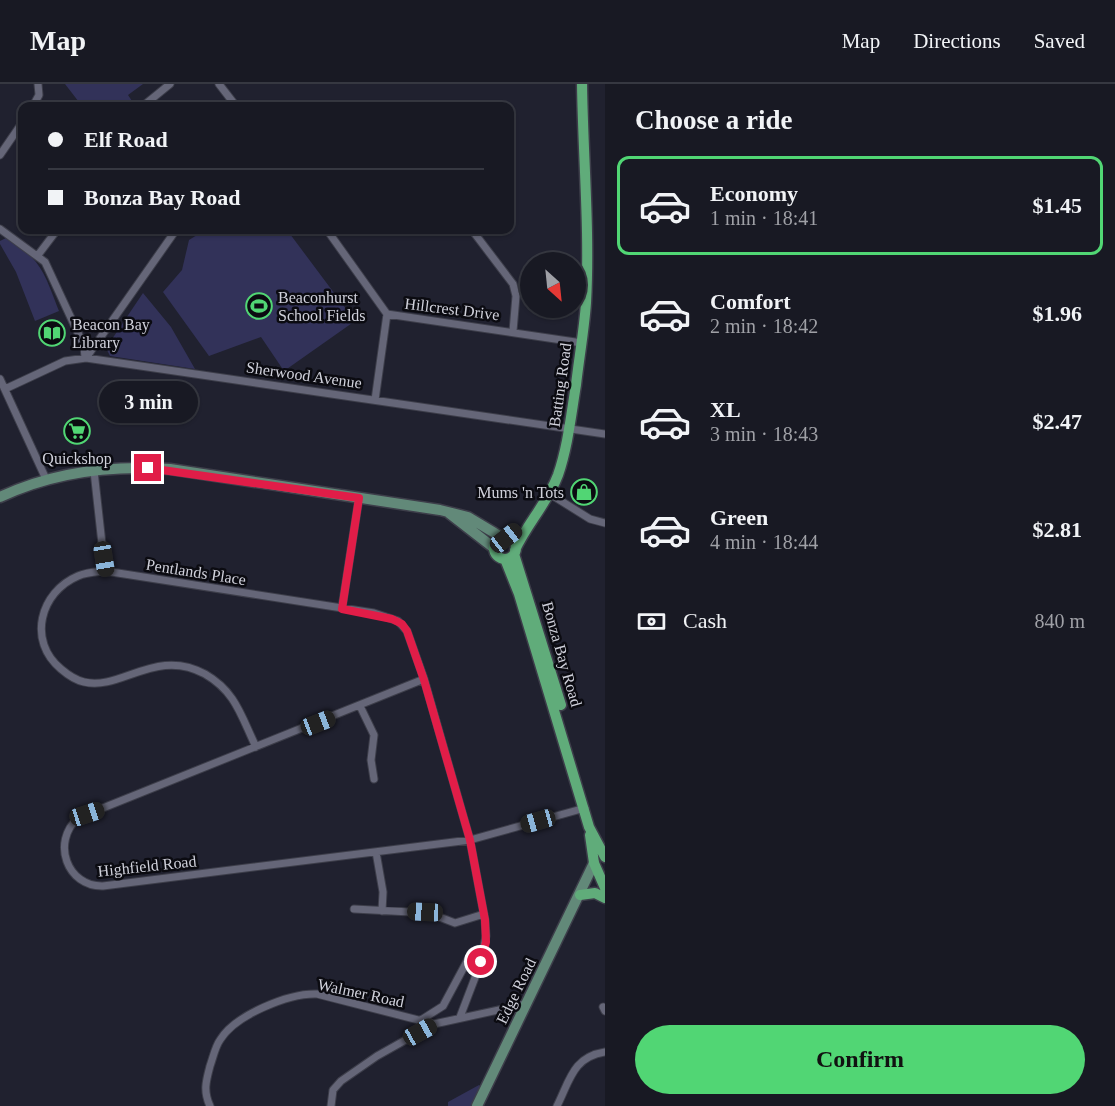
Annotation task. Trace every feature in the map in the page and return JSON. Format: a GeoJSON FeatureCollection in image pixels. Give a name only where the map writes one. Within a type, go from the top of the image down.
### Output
{"type":"FeatureCollection","features":[{"type":"Feature","properties":{"kind":"main road","name":"Batting Road"},"geometry":{"type":"LineString","coordinates":[[512,554],[549,494],[561,464],[570,428],[586,302],[582,84]]}},
{"type":"Feature","properties":{"kind":"main road","name":"Batting Road"},"geometry":{"type":"LineString","coordinates":[[504,538],[542,506]]}},
{"type":"Feature","properties":{"kind":"main road"},"geometry":{"type":"LineString","coordinates":[[504,538],[514,543],[512,554],[498,557],[494,548],[496,541],[504,538]]}},
{"type":"Feature","properties":{"kind":"main road","name":"Bonza Bay Road"},"geometry":{"type":"LineString","coordinates":[[512,554],[515,582],[585,808],[600,860],[605,888]]}},
{"type":"Feature","properties":{"kind":"main road"},"geometry":{"type":"LineString","coordinates":[[591,830],[605,842]]}},
{"type":"Feature","properties":{"kind":"main road"},"geometry":{"type":"LineString","coordinates":[[581,893],[592,892],[605,898]]}},
{"type":"Feature","properties":{"kind":"street"},"geometry":{"type":"LineString","coordinates":[[35,102],[39,95],[38,84]]}},
{"type":"Feature","properties":{"kind":"street"},"geometry":{"type":"LineString","coordinates":[[148,102],[170,84]]}},
{"type":"Feature","properties":{"kind":"street"},"geometry":{"type":"LineString","coordinates":[[219,84],[233,102]]}},
{"type":"Feature","properties":{"kind":"street"},"geometry":{"type":"LineString","coordinates":[[0,154],[18,129]]}},
{"type":"Feature","properties":{"kind":"street"},"geometry":{"type":"LineString","coordinates":[[0,229],[45,262],[84,346],[85,358]]}},
{"type":"Feature","properties":{"kind":"street"},"geometry":{"type":"LineString","coordinates":[[38,255],[54,234]]}},
{"type":"Feature","properties":{"kind":"street"},"geometry":{"type":"LineString","coordinates":[[85,358],[173,234]]}},
{"type":"Feature","properties":{"kind":"street","name":"Hillcrest Drive"},"geometry":{"type":"LineString","coordinates":[[330,234],[387,315],[513,331],[582,343]]}},
{"type":"Feature","properties":{"kind":"street"},"geometry":{"type":"LineString","coordinates":[[475,234],[513,285],[516,296],[513,331]]}},
{"type":"Feature","properties":{"kind":"street"},"geometry":{"type":"LineString","coordinates":[[375,400],[387,315]]}},
{"type":"Feature","properties":{"kind":"street","name":"Sherwood Avenue"},"geometry":{"type":"LineString","coordinates":[[5,389],[65,361],[85,358],[605,434]]}},
{"type":"Feature","properties":{"kind":"street"},"geometry":{"type":"LineString","coordinates":[[0,379],[46,479]]}},
{"type":"Feature","properties":{"kind":"street"},"geometry":{"type":"LineString","coordinates":[[0,496],[46,479],[94,471],[127,468],[170,469],[449,513],[468,517],[504,538]]}},
{"type":"Feature","properties":{"kind":"street"},"geometry":{"type":"LineString","coordinates":[[94,471],[105,571]]}},
{"type":"Feature","properties":{"kind":"street"},"geometry":{"type":"LineString","coordinates":[[0,503],[46,479]]}},
{"type":"Feature","properties":{"kind":"street"},"geometry":{"type":"LineString","coordinates":[[549,494],[571,505],[590,519],[605,523]]}},
{"type":"Feature","properties":{"kind":"street"},"geometry":{"type":"LineString","coordinates":[[342,609],[359,498]]}},
{"type":"Feature","properties":{"kind":"street"},"geometry":{"type":"LineString","coordinates":[[449,513],[494,548]]}},
{"type":"Feature","properties":{"kind":"street","name":"Pentlands Place"},"geometry":{"type":"LineString","coordinates":[[255,747],[231,694],[222,685],[198,671],[165,665],[93,684],[76,680],[49,658],[41,639],[41,621],[45,609],[59,590],[74,578],[105,571],[342,609],[392,619],[402,624],[408,634],[424,680]]}},
{"type":"Feature","properties":{"kind":"street"},"geometry":{"type":"LineString","coordinates":[[424,680],[470,840],[484,914],[485,949],[460,1017]]}},
{"type":"Feature","properties":{"kind":"street","name":"Highfield Road"},"geometry":{"type":"LineString","coordinates":[[424,680],[78,818],[70,826],[64,846],[72,873],[87,884],[103,886],[376,852],[470,840],[585,808]]}},
{"type":"Feature","properties":{"kind":"street"},"geometry":{"type":"LineString","coordinates":[[360,706],[374,735],[371,758],[374,779]]}},
{"type":"Feature","properties":{"kind":"street"},"geometry":{"type":"LineString","coordinates":[[376,852],[383,892],[382,910]]}},
{"type":"Feature","properties":{"kind":"street","name":"Edge Road"},"geometry":{"type":"LineString","coordinates":[[477,1106],[581,893],[600,860]]}},
{"type":"Feature","properties":{"kind":"street"},"geometry":{"type":"LineString","coordinates":[[354,909],[429,913],[455,923],[484,914]]}},
{"type":"Feature","properties":{"kind":"street"},"geometry":{"type":"LineString","coordinates":[[421,1020],[443,1006],[472,952]]}},
{"type":"Feature","properties":{"kind":"street","name":"Walmer Road"},"geometry":{"type":"LineString","coordinates":[[210,1106],[206,1096],[206,1083],[220,1039],[237,1023],[261,1008],[298,996],[317,994],[434,1024]]}},
{"type":"Feature","properties":{"kind":"street"},"geometry":{"type":"LineString","coordinates":[[331,1106],[333,1090],[341,1081],[377,1056],[434,1024],[526,1004]]}},
{"type":"Feature","properties":{"kind":"street"},"geometry":{"type":"LineString","coordinates":[[557,1106],[580,1061],[587,1056],[605,1052]]}},
{"type":"Feature","properties":{"kind":"shaded area"},"geometry":{"type":"Polygon","coordinates":[[[65,84],[143,84],[128,95],[131,102],[79,102],[65,84]]]}},
{"type":"Feature","properties":{"kind":"shaded area","name":"Beaconhurst School Fields"},"geometry":{"type":"Polygon","coordinates":[[[199,234],[290,234],[355,321],[284,371],[261,337],[209,356],[163,292],[182,270],[189,240],[199,234]]]}},
{"type":"Feature","properties":{"kind":"shaded area"},"geometry":{"type":"Polygon","coordinates":[[[8,237],[41,269],[59,311],[35,321],[16,272],[0,244],[0,241],[8,237]]]}},
{"type":"Feature","properties":{"kind":"shaded area"},"geometry":{"type":"Polygon","coordinates":[[[143,293],[171,327],[195,369],[110,356],[106,348],[143,293]]]}},
{"type":"Feature","properties":{"kind":"shaded area"},"geometry":{"type":"Polygon","coordinates":[[[479,1085],[482,1087],[472,1106],[448,1106],[448,1102],[479,1085]]]}},
{"type":"Feature","properties":{"kind":"place","name":"Beaconhurst School Fields"},"geometry":{"type":"Point","coordinates":[259,306]}},
{"type":"Feature","properties":{"kind":"place","name":"Beacon Bay Library"},"geometry":{"type":"Point","coordinates":[52,333]}},
{"type":"Feature","properties":{"kind":"place","name":"Quickshop"},"geometry":{"type":"Point","coordinates":[77,431]}},
{"type":"Feature","properties":{"kind":"place","name":"Mums 'n Tots"},"geometry":{"type":"Point","coordinates":[584,492]}},
{"type":"Feature","properties":{"kind":"route"},"geometry":{"type":"LineString","coordinates":[[148,468],[170,469],[359,498],[342,609],[374,614],[398,621],[407,631],[424,680],[470,840],[486,928],[485,949],[481,962]]}}]}
